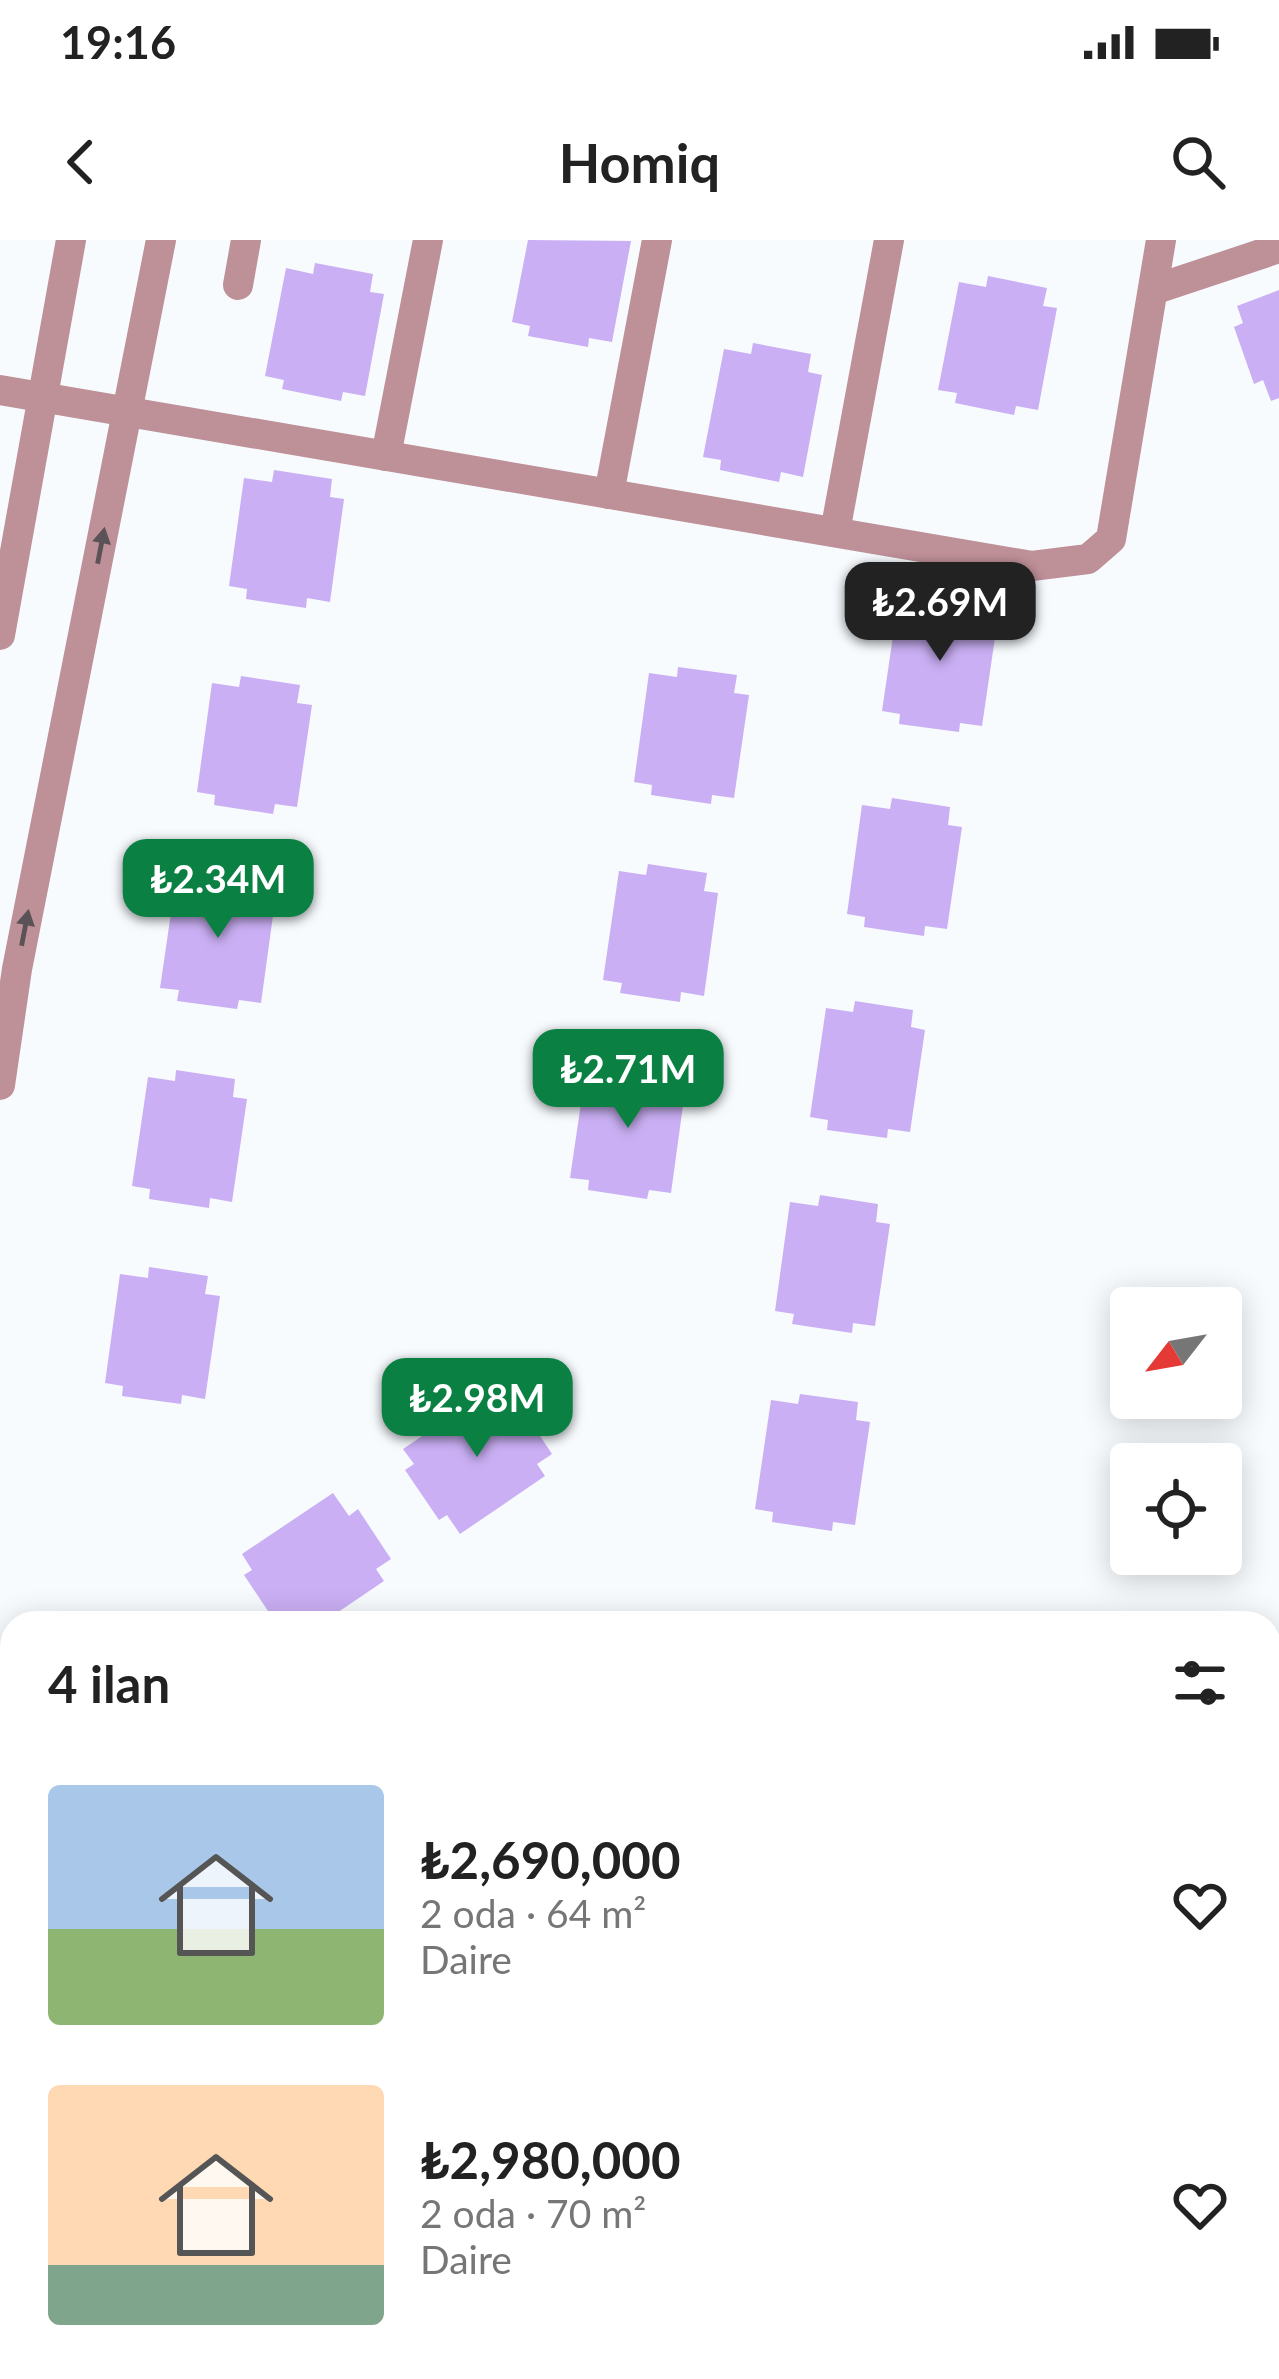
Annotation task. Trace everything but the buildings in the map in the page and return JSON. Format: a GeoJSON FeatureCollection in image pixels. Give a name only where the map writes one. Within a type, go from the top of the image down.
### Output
{"type":"FeatureCollection","features":[{"type":"Feature","properties":{"kind":"street"},"geometry":{"type":"LineString","coordinates":[[0,635],[70,240]]}},
{"type":"Feature","properties":{"kind":"street"},"geometry":{"type":"LineString","coordinates":[[0,1085],[17,969],[161,240]]}},
{"type":"Feature","properties":{"kind":"street"},"geometry":{"type":"LineString","coordinates":[[238,285],[246,240]]}},
{"type":"Feature","properties":{"kind":"street"},"geometry":{"type":"LineString","coordinates":[[386,456],[428,240]]}},
{"type":"Feature","properties":{"kind":"street"},"geometry":{"type":"LineString","coordinates":[[610,494],[657,240]]}},
{"type":"Feature","properties":{"kind":"street"},"geometry":{"type":"LineString","coordinates":[[835,532],[889,240]]}},
{"type":"Feature","properties":{"kind":"street"},"geometry":{"type":"LineString","coordinates":[[0,390],[1032,566],[1088,559],[1111,539],[1162,240]]}},
{"type":"Feature","properties":{"kind":"street"},"geometry":{"type":"LineString","coordinates":[[1153,290],[1279,248]]}}]}
